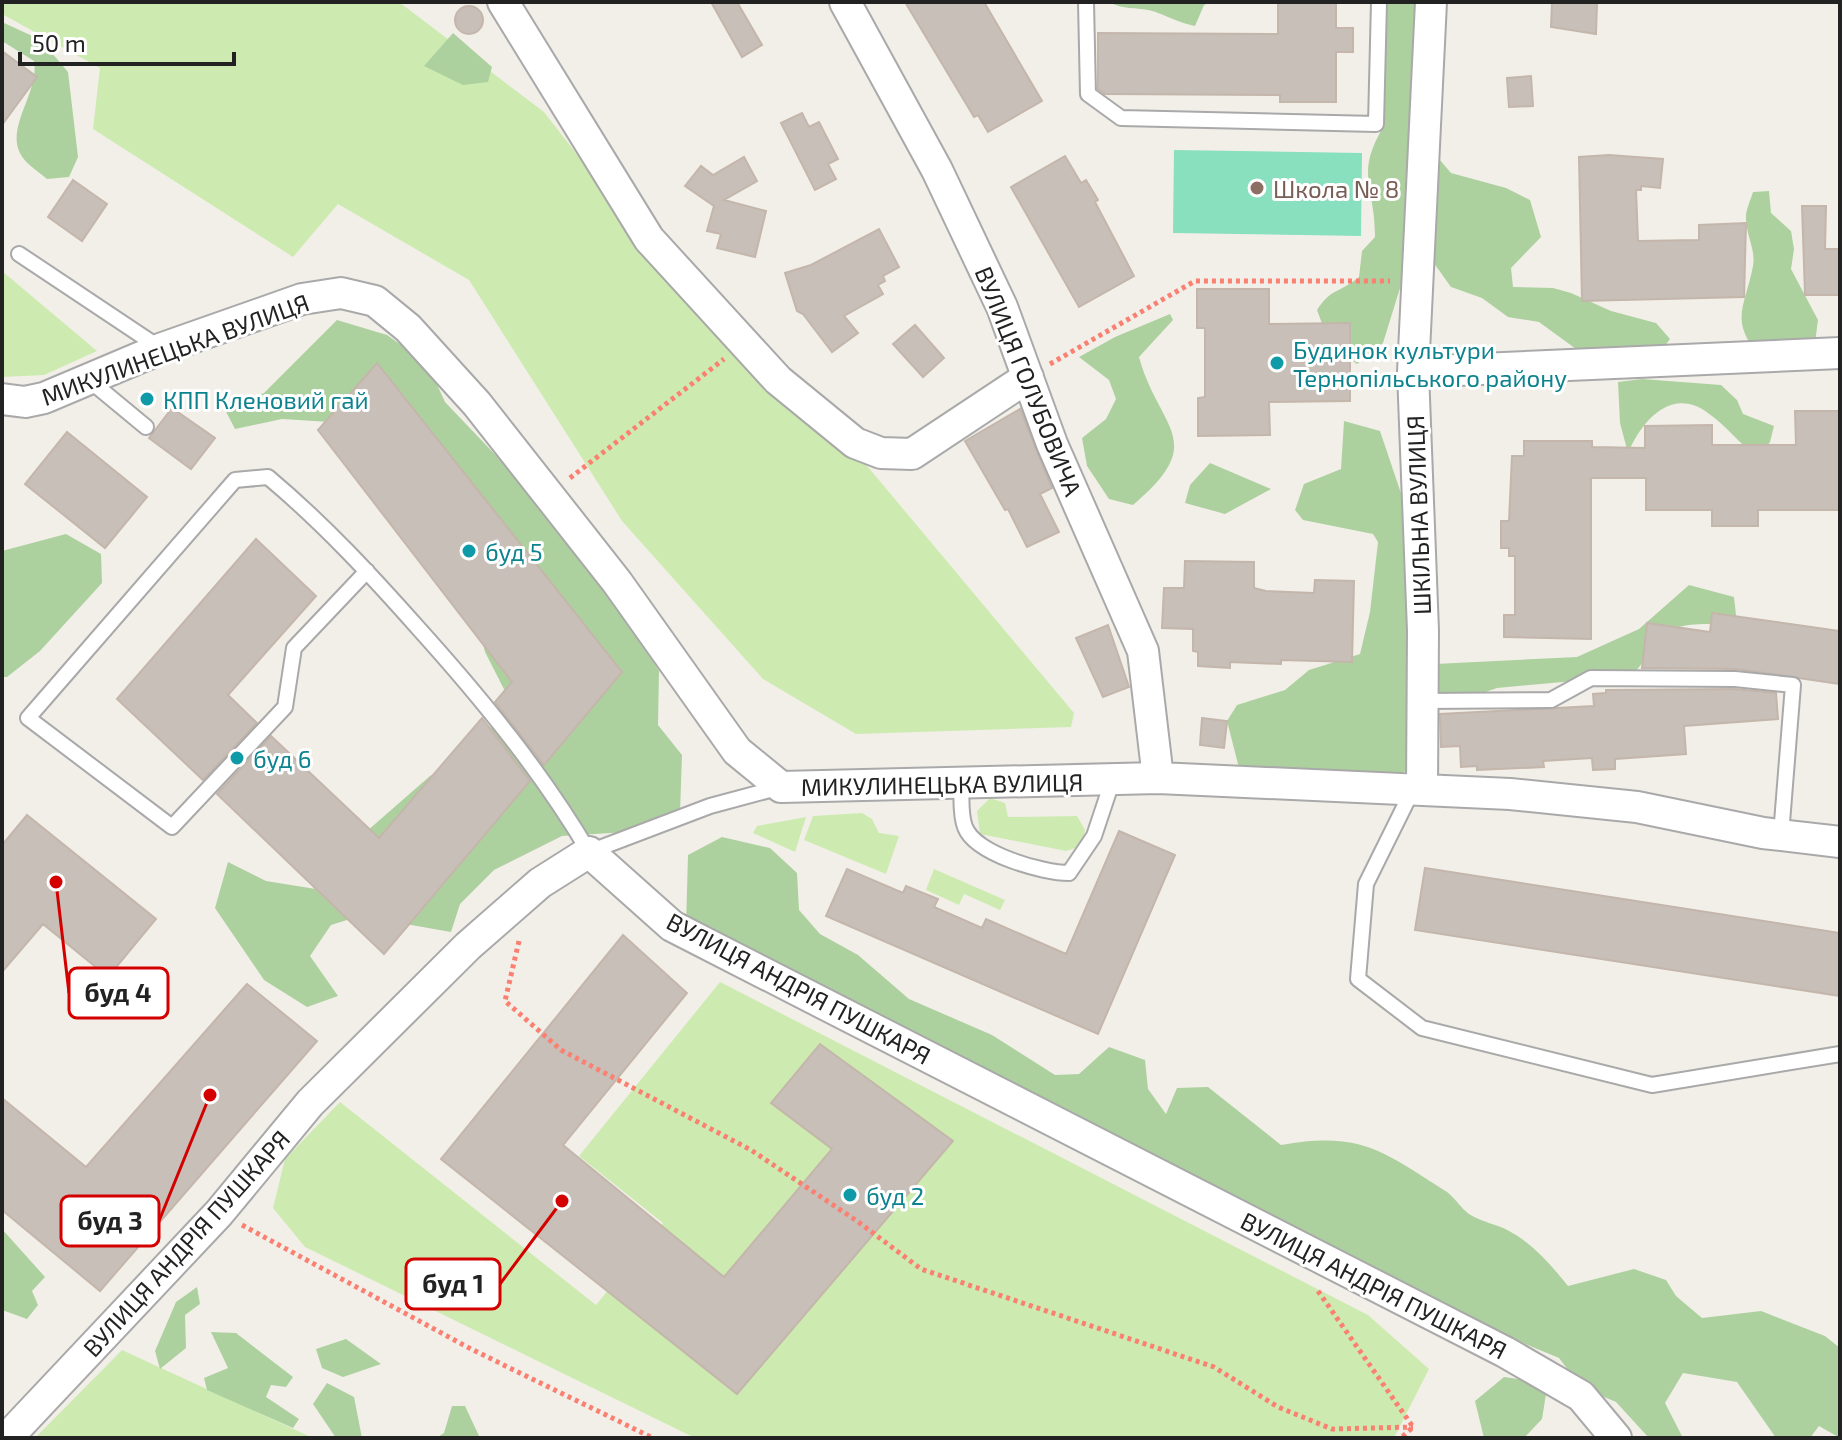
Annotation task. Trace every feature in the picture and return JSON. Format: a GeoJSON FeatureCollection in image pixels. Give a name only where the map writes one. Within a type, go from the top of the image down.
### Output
{"type":"FeatureCollection","features":[{"type":"Feature","properties":{"kind":"street"},"geometry":{"type":"LineString","coordinates":[[503,2],[649,239],[778,380],[855,443],[881,453],[912,454],[1028,377]]}},
{"type":"Feature","properties":{"kind":"street","name":"ВУЛИЦЯ ГОЛУБОВИЧА"},"geometry":{"type":"LineString","coordinates":[[845,2],[937,170],[1002,307],[1052,444],[1143,651],[1158,778]]}},
{"type":"Feature","properties":{"kind":"street","name":"ШКІЛЬНА ВУЛИЦЯ"},"geometry":{"type":"LineString","coordinates":[[1417,789],[1422,701],[1413,372],[1431,2]]}},
{"type":"Feature","properties":{"kind":"street","name":"МИКУЛИНЕЦЬКА ВУЛИЦЯ"},"geometry":{"type":"LineString","coordinates":[[2,399],[34,400],[160,349],[302,299],[341,293],[375,301],[408,328],[467,393],[617,582],[737,751],[781,787],[1158,778],[1417,789],[1510,794],[1637,807],[1781,835],[1840,842]]}},
{"type":"Feature","properties":{"kind":"street"},"geometry":{"type":"LineString","coordinates":[[1413,372],[1840,353]]}},
{"type":"Feature","properties":{"kind":"street","name":"ВУЛИЦЯ АНДРІЯ ПУШКАРЯ"},"geometry":{"type":"LineString","coordinates":[[7,1438],[219,1213],[310,1103],[468,946],[540,883],[589,852],[672,926],[1505,1352],[1581,1396],[1616,1438]]}},
{"type":"Feature","properties":{"kind":"lane"},"geometry":{"type":"LineString","coordinates":[[1086,2],[1088,94],[1121,118],[1376,124],[1379,2]]}},
{"type":"Feature","properties":{"kind":"lane"},"geometry":{"type":"LineString","coordinates":[[19,254],[160,349]]}},
{"type":"Feature","properties":{"kind":"lane"},"geometry":{"type":"LineString","coordinates":[[88,379],[146,427]]}},
{"type":"Feature","properties":{"kind":"lane"},"geometry":{"type":"LineString","coordinates":[[367,571],[294,648],[285,707],[172,827],[28,718],[235,480],[268,477],[324,524],[367,571],[486,703],[564,809],[589,852],[710,806],[781,787]]}},
{"type":"Feature","properties":{"kind":"lane"},"geometry":{"type":"LineString","coordinates":[[1422,701],[1551,700],[1591,678],[1735,679],[1793,685],[1781,835]]}},
{"type":"Feature","properties":{"kind":"lane"},"geometry":{"type":"LineString","coordinates":[[961,784],[965,827],[978,845],[1047,873],[1069,873],[1094,836],[1113,779]]}},
{"type":"Feature","properties":{"kind":"lane"},"geometry":{"type":"LineString","coordinates":[[1417,789],[1366,884],[1358,979],[1422,1028],[1652,1085],[1840,1054]]}},
{"type":"Feature","properties":{"kind":"path"},"geometry":{"type":"LineString","coordinates":[[1028,377],[1195,281],[1417,281]]}},
{"type":"Feature","properties":{"kind":"path"},"geometry":{"type":"LineString","coordinates":[[549,494],[743,344]]}},
{"type":"Feature","properties":{"kind":"path"},"geometry":{"type":"LineString","coordinates":[[524,927],[514,956],[505,1001],[561,1050],[751,1150],[857,1221],[921,1269],[1214,1367],[1278,1407],[1332,1429],[1413,1427]]}},
{"type":"Feature","properties":{"kind":"path"},"geometry":{"type":"LineString","coordinates":[[219,1213],[471,1349],[653,1438]]}},
{"type":"Feature","properties":{"kind":"path"},"geometry":{"type":"LineString","coordinates":[[1317,1288],[1413,1427]]}},
{"type":"Feature","properties":{"kind":"path"},"geometry":{"type":"LineString","coordinates":[[1401,1438],[1413,1427]]}},
{"type":"Feature","properties":{"kind":"green space"},"geometry":{"type":"Polygon","coordinates":[[[2,2],[399,2],[544,112],[682,289],[868,467],[1074,713],[1071,727],[856,734],[763,679],[622,521],[469,280],[338,204],[293,257],[93,129],[100,68],[2,14],[2,2]]]}},
{"type":"Feature","properties":{"kind":"green space"},"geometry":{"type":"Polygon","coordinates":[[[1108,2],[1211,2],[1204,5],[1195,26],[1152,11],[1108,2]]]}},
{"type":"Feature","properties":{"kind":"green space"},"geometry":{"type":"Polygon","coordinates":[[[1389,2],[1420,2],[1433,152],[1451,173],[1506,188],[1530,200],[1541,237],[1511,268],[1513,287],[1553,288],[1611,311],[1656,323],[1670,339],[1658,355],[1587,357],[1539,322],[1508,317],[1482,298],[1451,287],[1428,255],[1405,272],[1383,343],[1357,364],[1330,345],[1317,310],[1331,294],[1359,277],[1362,251],[1375,237],[1368,168],[1370,156],[1385,124],[1380,62],[1382,28],[1389,2]]]}},
{"type":"Feature","properties":{"kind":"green space"},"geometry":{"type":"Polygon","coordinates":[[[2,22],[41,40],[68,72],[78,157],[69,177],[47,179],[25,161],[18,147],[19,123],[32,86],[34,61],[2,41],[2,22]]]}},
{"type":"Feature","properties":{"kind":"green space"},"geometry":{"type":"Polygon","coordinates":[[[453,33],[492,67],[488,82],[463,85],[424,66],[453,33]]]}},
{"type":"Feature","properties":{"kind":"green space"},"geometry":{"type":"Polygon","coordinates":[[[1174,150],[1362,153],[1361,236],[1173,233],[1174,150]]]}},
{"type":"Feature","properties":{"kind":"green space"},"geometry":{"type":"Polygon","coordinates":[[[1769,191],[1771,213],[1791,231],[1794,249],[1791,269],[1818,320],[1815,343],[1762,359],[1745,334],[1742,314],[1754,260],[1746,222],[1747,210],[1753,192],[1769,191]]]}},
{"type":"Feature","properties":{"kind":"green space"},"geometry":{"type":"Polygon","coordinates":[[[2,271],[97,351],[44,375],[2,377],[2,271]]]}},
{"type":"Feature","properties":{"kind":"green space"},"geometry":{"type":"Polygon","coordinates":[[[1170,314],[1173,320],[1139,357],[1172,434],[1174,449],[1169,465],[1133,505],[1109,499],[1087,466],[1082,438],[1106,419],[1116,399],[1109,380],[1079,357],[1115,337],[1170,314]]]}},
{"type":"Feature","properties":{"kind":"green space"},"geometry":{"type":"Polygon","coordinates":[[[337,320],[387,335],[411,352],[434,378],[445,402],[547,509],[603,580],[659,671],[658,725],[682,755],[680,813],[627,832],[562,836],[494,870],[460,904],[451,932],[360,916],[331,925],[310,956],[338,996],[307,1007],[264,980],[215,908],[228,862],[266,881],[322,890],[343,852],[430,776],[473,754],[509,699],[485,652],[473,606],[330,422],[282,419],[235,429],[223,406],[264,393],[337,320]]]}},
{"type":"Feature","properties":{"kind":"green space"},"geometry":{"type":"Polygon","coordinates":[[[1642,379],[1721,385],[1737,400],[1743,414],[1774,426],[1770,442],[1759,458],[1708,413],[1682,403],[1670,405],[1650,419],[1628,453],[1620,423],[1618,382],[1642,379]]]}},
{"type":"Feature","properties":{"kind":"green space"},"geometry":{"type":"Polygon","coordinates":[[[1344,421],[1380,431],[1414,532],[1414,770],[1373,777],[1239,768],[1227,721],[1237,705],[1285,690],[1309,670],[1360,654],[1370,612],[1378,542],[1373,534],[1303,520],[1295,510],[1304,484],[1341,469],[1344,421]]]}},
{"type":"Feature","properties":{"kind":"green space"},"geometry":{"type":"Polygon","coordinates":[[[1210,463],[1271,489],[1225,514],[1185,503],[1190,485],[1210,463]]]}},
{"type":"Feature","properties":{"kind":"green space"},"geometry":{"type":"Polygon","coordinates":[[[66,534],[101,554],[102,583],[40,651],[7,677],[2,677],[2,551],[66,534]]]}},
{"type":"Feature","properties":{"kind":"green space"},"geometry":{"type":"Polygon","coordinates":[[[1689,585],[1734,597],[1737,624],[1694,624],[1663,633],[1629,676],[1497,688],[1465,699],[1422,689],[1435,664],[1577,657],[1639,629],[1689,585]]]}},
{"type":"Feature","properties":{"kind":"green space"},"geometry":{"type":"Polygon","coordinates":[[[990,798],[1005,803],[1008,817],[1077,816],[1085,830],[1082,846],[1066,851],[980,834],[977,811],[990,798]]]}},
{"type":"Feature","properties":{"kind":"green space"},"geometry":{"type":"Polygon","coordinates":[[[862,813],[872,819],[879,833],[899,836],[886,874],[804,840],[813,816],[862,813]]]}},
{"type":"Feature","properties":{"kind":"green space"},"geometry":{"type":"Polygon","coordinates":[[[806,817],[795,852],[753,833],[757,826],[806,817]]]}},
{"type":"Feature","properties":{"kind":"green space"},"geometry":{"type":"Polygon","coordinates":[[[722,837],[770,848],[797,873],[799,910],[820,934],[858,955],[909,999],[992,1035],[1055,1075],[1079,1074],[1109,1047],[1145,1060],[1148,1089],[1166,1114],[1177,1088],[1208,1087],[1281,1145],[1332,1141],[1352,1143],[1387,1155],[1447,1192],[1469,1214],[1526,1242],[1568,1286],[1634,1269],[1666,1280],[1676,1296],[1702,1318],[1761,1311],[1825,1336],[1840,1348],[1840,1438],[1819,1426],[1810,1438],[1776,1438],[1737,1382],[1683,1373],[1665,1403],[1683,1438],[1649,1438],[1616,1402],[1581,1387],[1559,1358],[1436,1307],[1406,1284],[686,926],[688,855],[722,837]]]}},
{"type":"Feature","properties":{"kind":"green space"},"geometry":{"type":"Polygon","coordinates":[[[934,869],[1005,900],[1000,910],[964,894],[959,905],[926,890],[934,869]]]}},
{"type":"Feature","properties":{"kind":"green space"},"geometry":{"type":"Polygon","coordinates":[[[720,982],[1368,1315],[1429,1369],[1394,1438],[695,1438],[305,1247],[273,1208],[285,1159],[340,1102],[596,1305],[663,1223],[579,1156],[720,982]]]}},
{"type":"Feature","properties":{"kind":"green space"},"geometry":{"type":"Polygon","coordinates":[[[2,1229],[45,1277],[32,1291],[38,1305],[27,1319],[2,1310],[2,1229]]]}},
{"type":"Feature","properties":{"kind":"green space"},"geometry":{"type":"Polygon","coordinates":[[[197,1287],[200,1304],[185,1315],[186,1348],[160,1369],[155,1351],[176,1302],[197,1287]]]}},
{"type":"Feature","properties":{"kind":"green space"},"geometry":{"type":"Polygon","coordinates":[[[211,1332],[236,1333],[293,1377],[286,1387],[271,1385],[266,1397],[299,1419],[293,1428],[207,1390],[204,1378],[228,1368],[211,1332]]]}},
{"type":"Feature","properties":{"kind":"green space"},"geometry":{"type":"Polygon","coordinates":[[[346,1339],[381,1364],[343,1377],[322,1368],[316,1349],[346,1339]]]}},
{"type":"Feature","properties":{"kind":"green space"},"geometry":{"type":"Polygon","coordinates":[[[122,1350],[313,1438],[35,1438],[122,1350]]]}},
{"type":"Feature","properties":{"kind":"green space"},"geometry":{"type":"Polygon","coordinates":[[[1504,1377],[1533,1381],[1546,1394],[1542,1419],[1524,1438],[1484,1438],[1475,1401],[1504,1377]]]}},
{"type":"Feature","properties":{"kind":"green space"},"geometry":{"type":"Polygon","coordinates":[[[327,1383],[354,1397],[362,1438],[336,1438],[313,1404],[327,1383]]]}},
{"type":"Feature","properties":{"kind":"green space"},"geometry":{"type":"Polygon","coordinates":[[[452,1406],[465,1406],[480,1438],[436,1438],[444,1433],[452,1406]]]}},
{"type":"Feature","properties":{"kind":"building"},"geometry":{"type":"Polygon","coordinates":[[[711,2],[737,2],[762,45],[742,57],[711,2]]]}},
{"type":"Feature","properties":{"kind":"building"},"geometry":{"type":"Polygon","coordinates":[[[905,2],[984,2],[1042,101],[988,132],[978,115],[974,117],[905,2]]]}},
{"type":"Feature","properties":{"kind":"building"},"geometry":{"type":"Polygon","coordinates":[[[1278,2],[1336,2],[1336,28],[1353,28],[1353,52],[1336,52],[1336,102],[1280,102],[1280,95],[1105,94],[1098,89],[1098,33],[1278,34],[1278,2]]]}},
{"type":"Feature","properties":{"kind":"building"},"geometry":{"type":"Polygon","coordinates":[[[1552,2],[1597,2],[1596,34],[1551,27],[1552,2]]]}},
{"type":"Feature","properties":{"kind":"building"},"geometry":{"type":"Polygon","coordinates":[[[469,6],[479,10],[483,20],[479,30],[469,34],[459,30],[455,20],[459,10],[469,6]]]}},
{"type":"Feature","properties":{"kind":"building"},"geometry":{"type":"Polygon","coordinates":[[[2,51],[37,77],[2,125],[2,51]]]}},
{"type":"Feature","properties":{"kind":"building"},"geometry":{"type":"Polygon","coordinates":[[[1531,76],[1533,106],[1509,107],[1507,78],[1531,76]]]}},
{"type":"Feature","properties":{"kind":"building"},"geometry":{"type":"Polygon","coordinates":[[[802,113],[809,127],[819,122],[838,159],[828,164],[836,179],[815,190],[781,123],[802,113]]]}},
{"type":"Feature","properties":{"kind":"building"},"geometry":{"type":"Polygon","coordinates":[[[1609,155],[1663,159],[1660,188],[1641,186],[1641,190],[1636,190],[1638,241],[1699,240],[1699,225],[1746,223],[1744,297],[1582,301],[1579,157],[1609,155]]]}},
{"type":"Feature","properties":{"kind":"building"},"geometry":{"type":"Polygon","coordinates":[[[1065,156],[1081,183],[1086,180],[1098,200],[1095,202],[1134,276],[1079,307],[1011,187],[1065,156]]]}},
{"type":"Feature","properties":{"kind":"building"},"geometry":{"type":"Polygon","coordinates":[[[744,157],[757,181],[724,200],[766,211],[755,257],[717,248],[721,234],[707,231],[714,206],[685,186],[701,166],[713,175],[744,157]]]}},
{"type":"Feature","properties":{"kind":"building"},"geometry":{"type":"Polygon","coordinates":[[[73,180],[107,204],[82,241],[48,217],[73,180]]]}},
{"type":"Feature","properties":{"kind":"building"},"geometry":{"type":"Polygon","coordinates":[[[1802,206],[1826,206],[1825,249],[1840,249],[1840,295],[1805,295],[1802,206]]]}},
{"type":"Feature","properties":{"kind":"building"},"geometry":{"type":"Polygon","coordinates":[[[879,229],[899,267],[883,276],[885,281],[878,285],[883,294],[844,316],[858,333],[832,352],[803,314],[797,311],[785,273],[811,265],[879,229]]]}},
{"type":"Feature","properties":{"kind":"building","name":"Будинок культури Тернопільського району"},"geometry":{"type":"Polygon","coordinates":[[[1197,289],[1269,289],[1269,324],[1350,323],[1350,401],[1269,402],[1270,435],[1198,436],[1198,398],[1205,397],[1205,328],[1197,328],[1197,289]]]}},
{"type":"Feature","properties":{"kind":"building"},"geometry":{"type":"Polygon","coordinates":[[[915,325],[944,358],[923,377],[893,344],[915,325]]]}},
{"type":"Feature","properties":{"kind":"building","name":"буд 5"},"geometry":{"type":"Polygon","coordinates":[[[377,363],[622,672],[544,765],[495,702],[512,682],[318,430],[377,363]]]}},
{"type":"Feature","properties":{"kind":"building"},"geometry":{"type":"Polygon","coordinates":[[[172,408],[215,438],[191,469],[149,438],[172,408]]]}},
{"type":"Feature","properties":{"kind":"building"},"geometry":{"type":"Polygon","coordinates":[[[1020,409],[1052,488],[1040,494],[1059,532],[1027,547],[1008,509],[1005,510],[965,441],[1020,409]]]}},
{"type":"Feature","properties":{"kind":"building"},"geometry":{"type":"Polygon","coordinates":[[[1795,411],[1840,411],[1840,510],[1758,510],[1758,526],[1712,526],[1712,510],[1646,510],[1646,478],[1591,478],[1591,639],[1504,637],[1504,615],[1515,615],[1515,556],[1509,556],[1509,548],[1501,548],[1501,521],[1509,521],[1512,456],[1524,456],[1524,441],[1592,441],[1592,447],[1645,448],[1645,426],[1712,425],[1712,445],[1796,445],[1795,411]]]}},
{"type":"Feature","properties":{"kind":"building"},"geometry":{"type":"Polygon","coordinates":[[[67,432],[147,497],[105,548],[25,484],[67,432]]]}},
{"type":"Feature","properties":{"kind":"building","name":"буд 6"},"geometry":{"type":"Polygon","coordinates":[[[256,539],[316,596],[228,695],[257,723],[203,780],[117,699],[256,539]]]}},
{"type":"Feature","properties":{"kind":"building"},"geometry":{"type":"Polygon","coordinates":[[[1185,561],[1254,562],[1254,588],[1266,591],[1314,593],[1315,580],[1354,581],[1352,662],[1281,660],[1281,664],[1230,662],[1230,668],[1198,666],[1198,652],[1193,651],[1193,629],[1162,628],[1164,588],[1184,588],[1185,561]]]}},
{"type":"Feature","properties":{"kind":"building"},"geometry":{"type":"Polygon","coordinates":[[[1712,613],[1840,631],[1840,684],[1736,669],[1642,668],[1647,623],[1710,632],[1712,613]]]}},
{"type":"Feature","properties":{"kind":"building"},"geometry":{"type":"Polygon","coordinates":[[[1108,625],[1129,687],[1103,697],[1076,638],[1108,625]]]}},
{"type":"Feature","properties":{"kind":"building"},"geometry":{"type":"Polygon","coordinates":[[[1734,689],[1776,693],[1778,719],[1684,726],[1686,754],[1615,759],[1615,769],[1593,770],[1592,758],[1543,761],[1544,767],[1477,770],[1477,766],[1461,767],[1460,746],[1441,747],[1440,714],[1594,706],[1593,694],[1606,693],[1606,690],[1734,689]]]}},
{"type":"Feature","properties":{"kind":"building"},"geometry":{"type":"Polygon","coordinates":[[[482,718],[530,781],[384,954],[217,794],[271,736],[379,838],[482,718]]]}},
{"type":"Feature","properties":{"kind":"building"},"geometry":{"type":"Polygon","coordinates":[[[1202,718],[1227,721],[1224,748],[1200,745],[1202,718]]]}},
{"type":"Feature","properties":{"kind":"building"},"geometry":{"type":"Polygon","coordinates":[[[27,815],[156,919],[108,977],[43,924],[2,972],[2,845],[27,815]]]}},
{"type":"Feature","properties":{"kind":"building"},"geometry":{"type":"Polygon","coordinates":[[[1119,831],[1175,855],[1098,1034],[826,916],[847,869],[903,893],[906,886],[938,899],[934,907],[982,928],[986,919],[1066,954],[1119,831]]]}},
{"type":"Feature","properties":{"kind":"building"},"geometry":{"type":"Polygon","coordinates":[[[1425,868],[1840,933],[1840,996],[1415,930],[1425,868]]]}},
{"type":"Feature","properties":{"kind":"building"},"geometry":{"type":"Polygon","coordinates":[[[623,935],[687,993],[563,1145],[724,1277],[832,1149],[771,1103],[820,1044],[953,1141],[737,1394],[441,1159],[623,935]]]}},
{"type":"Feature","properties":{"kind":"building"},"geometry":{"type":"Polygon","coordinates":[[[247,984],[317,1041],[100,1291],[2,1210],[2,1098],[86,1167],[247,984]]]}},
{"type":"Feature","properties":{"kind":"place","name":"Школа № 8"},"geometry":{"type":"Point","coordinates":[1257,188]}},
{"type":"Feature","properties":{"kind":"place","name":"Будинок культури Тернопільського району"},"geometry":{"type":"Point","coordinates":[1277,363]}},
{"type":"Feature","properties":{"kind":"place","name":"КПП Кленовий гай"},"geometry":{"type":"Point","coordinates":[147,399]}},
{"type":"Feature","properties":{"kind":"place","name":"буд 5"},"geometry":{"type":"Point","coordinates":[469,551]}},
{"type":"Feature","properties":{"kind":"place","name":"буд 6"},"geometry":{"type":"Point","coordinates":[237,758]}},
{"type":"Feature","properties":{"kind":"place","name":"буд 4"},"geometry":{"type":"Point","coordinates":[56,882]}},
{"type":"Feature","properties":{"kind":"place","name":"буд 3"},"geometry":{"type":"Point","coordinates":[210,1095]}},
{"type":"Feature","properties":{"kind":"place","name":"буд 2"},"geometry":{"type":"Point","coordinates":[850,1195]}},
{"type":"Feature","properties":{"kind":"place","name":"буд 1"},"geometry":{"type":"Point","coordinates":[562,1201]}}]}
